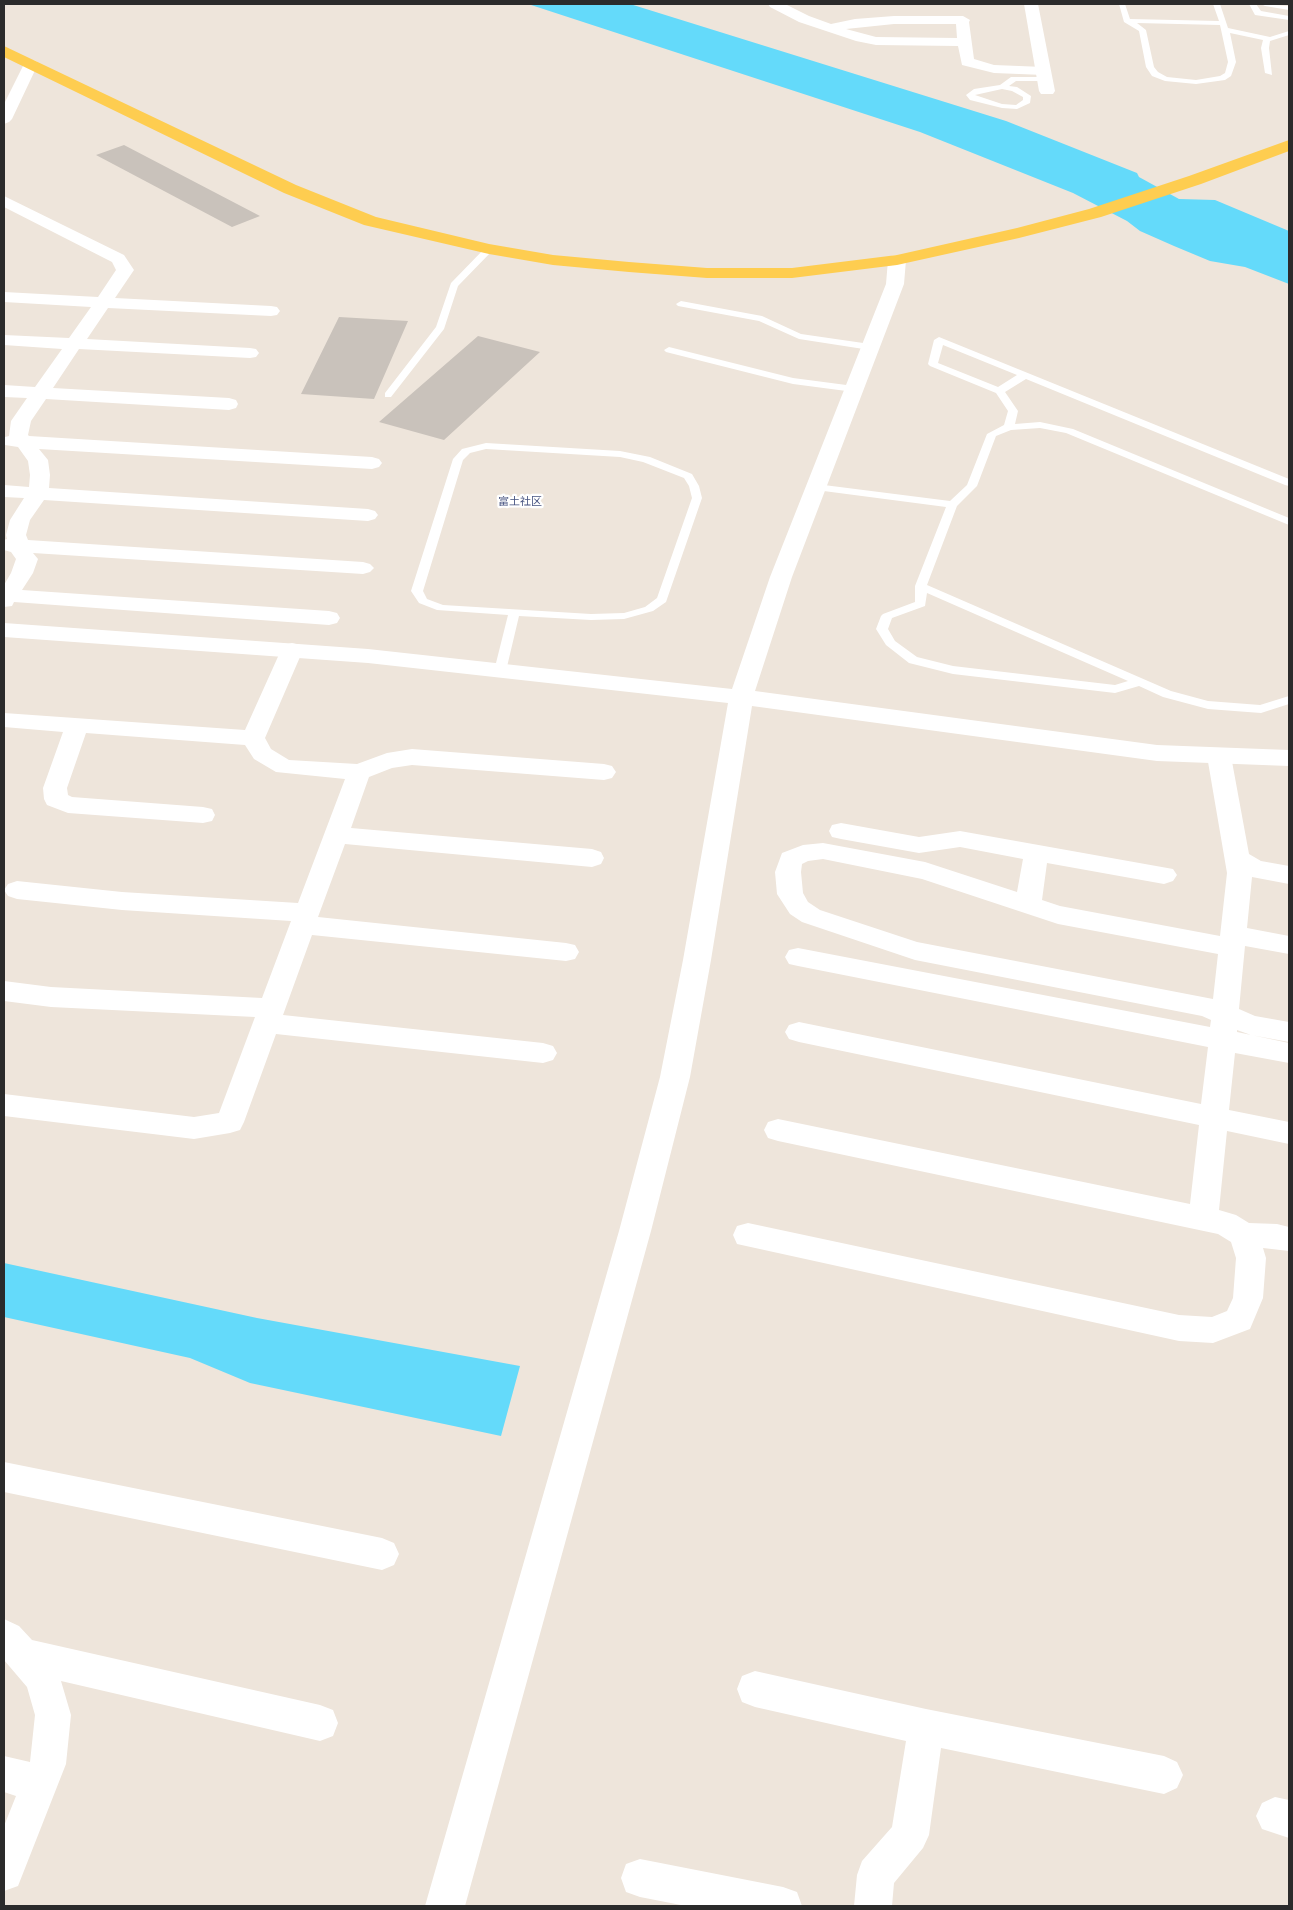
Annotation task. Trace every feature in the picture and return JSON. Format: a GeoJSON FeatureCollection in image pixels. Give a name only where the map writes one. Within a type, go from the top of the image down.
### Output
{"type":"FeatureCollection","features":[{"type":"Feature","properties":{"kind":"main road"},"geometry":{"type":"LineString","coordinates":[[1031,4],[1045,80]]}},
{"type":"Feature","properties":{"kind":"main road"},"geometry":{"type":"LineString","coordinates":[[4,51],[299,192],[370,221],[489,249],[552,260],[707,273],[792,273],[897,260],[972,245],[1094,213],[1194,180],[1289,145]]}},
{"type":"Feature","properties":{"kind":"main road"},"geometry":{"type":"LineString","coordinates":[[445,1906],[635,1232],[675,1077],[697,960],[741,697],[781,577],[895,284],[897,260]]}},
{"type":"Feature","properties":{"kind":"main road"},"geometry":{"type":"LineString","coordinates":[[4,630],[368,656],[741,697],[1157,753],[1289,758]]}},
{"type":"Feature","properties":{"kind":"street"},"geometry":{"type":"LineString","coordinates":[[775,4],[804,19],[856,38],[876,41],[965,42]]}},
{"type":"Feature","properties":{"kind":"street"},"geometry":{"type":"LineString","coordinates":[[962,4],[967,62],[1045,80]]}},
{"type":"Feature","properties":{"kind":"street"},"geometry":{"type":"LineString","coordinates":[[826,28],[864,22],[963,20]]}},
{"type":"Feature","properties":{"kind":"street"},"geometry":{"type":"LineString","coordinates":[[4,119],[31,64]]}},
{"type":"Feature","properties":{"kind":"street"},"geometry":{"type":"LineString","coordinates":[[4,201],[118,259],[125,270],[21,421],[18,435],[38,460],[40,474],[38,493],[20,520],[11,545]]}},
{"type":"Feature","properties":{"kind":"street"},"geometry":{"type":"LineString","coordinates":[[4,297],[271,311]]}},
{"type":"Feature","properties":{"kind":"street"},"geometry":{"type":"LineString","coordinates":[[4,340],[250,353]]}},
{"type":"Feature","properties":{"kind":"street"},"geometry":{"type":"LineString","coordinates":[[4,391],[229,404]]}},
{"type":"Feature","properties":{"kind":"street"},"geometry":{"type":"LineString","coordinates":[[4,440],[372,463]]}},
{"type":"Feature","properties":{"kind":"street"},"geometry":{"type":"LineString","coordinates":[[4,491],[368,515]]}},
{"type":"Feature","properties":{"kind":"street"},"geometry":{"type":"LineString","coordinates":[[11,545],[363,568]]}},
{"type":"Feature","properties":{"kind":"street"},"geometry":{"type":"LineString","coordinates":[[5,597],[22,573],[27,559],[11,545]]}},
{"type":"Feature","properties":{"kind":"street"},"geometry":{"type":"LineString","coordinates":[[5,597],[329,618]]}},
{"type":"Feature","properties":{"kind":"street"},"geometry":{"type":"LineString","coordinates":[[253,738],[292,650]]}},
{"type":"Feature","properties":{"kind":"street"},"geometry":{"type":"LineString","coordinates":[[4,720],[253,738]]}},
{"type":"Feature","properties":{"kind":"street"},"geometry":{"type":"LineString","coordinates":[[77,725],[55,788],[56,799],[68,805],[203,815]]}},
{"type":"Feature","properties":{"kind":"street"},"geometry":{"type":"LineString","coordinates":[[253,738],[262,754],[284,767],[359,772],[387,761],[412,757],[604,772]]}},
{"type":"Feature","properties":{"kind":"street"},"geometry":{"type":"LineString","coordinates":[[1203,1219],[1240,872],[1219,756]]}},
{"type":"Feature","properties":{"kind":"street"},"geometry":{"type":"LineString","coordinates":[[4,1105],[194,1128],[230,1122],[359,772]]}},
{"type":"Feature","properties":{"kind":"street"},"geometry":{"type":"LineString","coordinates":[[841,831],[919,845],[960,839],[1164,875]]}},
{"type":"Feature","properties":{"kind":"street"},"geometry":{"type":"LineString","coordinates":[[336,835],[592,858]]}},
{"type":"Feature","properties":{"kind":"street"},"geometry":{"type":"LineString","coordinates":[[1224,1027],[1206,1007],[915,951],[811,916],[799,908],[790,894],[788,872],[791,859],[803,853],[823,851],[925,871],[1058,914],[1233,941],[1289,945]]}},
{"type":"Feature","properties":{"kind":"street"},"geometry":{"type":"LineString","coordinates":[[1028,905],[1036,853]]}},
{"type":"Feature","properties":{"kind":"street"},"geometry":{"type":"LineString","coordinates":[[1238,859],[1255,869],[1289,875]]}},
{"type":"Feature","properties":{"kind":"street"},"geometry":{"type":"LineString","coordinates":[[17,890],[305,919],[566,952]]}},
{"type":"Feature","properties":{"kind":"street"},"geometry":{"type":"LineString","coordinates":[[798,957],[1224,1027],[1289,1053]]}},
{"type":"Feature","properties":{"kind":"street"},"geometry":{"type":"LineString","coordinates":[[4,991],[50,997],[269,1016],[542,1053]]}},
{"type":"Feature","properties":{"kind":"street"},"geometry":{"type":"LineString","coordinates":[[1224,1027],[1251,1025],[1289,1032]]}},
{"type":"Feature","properties":{"kind":"street"},"geometry":{"type":"LineString","coordinates":[[799,1032],[1289,1133]]}},
{"type":"Feature","properties":{"kind":"street"},"geometry":{"type":"LineString","coordinates":[[778,1130],[1203,1219],[1225,1224],[1244,1235],[1277,1236],[1289,1239]]}},
{"type":"Feature","properties":{"kind":"street"},"geometry":{"type":"LineString","coordinates":[[748,1235],[1179,1328],[1213,1330],[1239,1320],[1248,1298],[1251,1258],[1244,1235]]}},
{"type":"Feature","properties":{"kind":"street"},"geometry":{"type":"LineString","coordinates":[[4,1477],[382,1554]]}},
{"type":"Feature","properties":{"kind":"street"},"geometry":{"type":"LineString","coordinates":[[13,1646],[320,1723]]}},
{"type":"Feature","properties":{"kind":"street"},"geometry":{"type":"LineString","coordinates":[[4,1872],[48,1764],[53,1715],[42,1677],[13,1646]]}},
{"type":"Feature","properties":{"kind":"street"},"geometry":{"type":"LineString","coordinates":[[754,1688],[926,1727],[1164,1775]]}},
{"type":"Feature","properties":{"kind":"street"},"geometry":{"type":"LineString","coordinates":[[873,1906],[876,1875],[910,1835],[926,1727]]}},
{"type":"Feature","properties":{"kind":"street"},"geometry":{"type":"LineString","coordinates":[[4,1774],[40,1783]]}},
{"type":"Feature","properties":{"kind":"street"},"geometry":{"type":"LineString","coordinates":[[640,1878],[783,1906]]}},
{"type":"Feature","properties":{"kind":"lane"},"geometry":{"type":"LineString","coordinates":[[1122,4],[1128,21],[1142,30],[1150,67],[1155,74],[1165,79],[1183,82],[1209,81],[1222,78],[1228,74],[1232,62],[1224,26],[1216,4]]}},
{"type":"Feature","properties":{"kind":"lane"},"geometry":{"type":"LineString","coordinates":[[1254,4],[1258,13],[1289,18]]}},
{"type":"Feature","properties":{"kind":"lane"},"geometry":{"type":"LineString","coordinates":[[1265,4],[1289,8]]}},
{"type":"Feature","properties":{"kind":"lane"},"geometry":{"type":"LineString","coordinates":[[1128,21],[1224,26],[1270,38],[1289,33]]}},
{"type":"Feature","properties":{"kind":"lane"},"geometry":{"type":"LineString","coordinates":[[1269,73],[1265,48],[1267,40],[1270,38]]}},
{"type":"Feature","properties":{"kind":"lane"},"geometry":{"type":"LineString","coordinates":[[1002,86],[1014,89],[1027,96],[1027,101],[1017,106],[1002,106],[973,98],[970,95],[977,91],[1002,86],[1014,79],[1045,80]]}},
{"type":"Feature","properties":{"kind":"lane"},"geometry":{"type":"LineString","coordinates":[[388,395],[441,327],[454,285],[489,249]]}},
{"type":"Feature","properties":{"kind":"lane"},"geometry":{"type":"LineString","coordinates":[[681,304],[762,319],[798,336],[870,347]]}},
{"type":"Feature","properties":{"kind":"lane"},"geometry":{"type":"LineString","coordinates":[[1009,427],[1013,411],[999,391],[933,364],[939,340],[1289,483]]}},
{"type":"Feature","properties":{"kind":"lane"},"geometry":{"type":"LineString","coordinates":[[669,350],[794,381],[854,389]]}},
{"type":"Feature","properties":{"kind":"lane"},"geometry":{"type":"LineString","coordinates":[[999,391],[1025,375]]}},
{"type":"Feature","properties":{"kind":"lane"},"geometry":{"type":"LineString","coordinates":[[1139,682],[1115,689],[953,670],[913,660],[890,643],[882,629],[887,616],[920,604],[921,586],[952,505],[972,486],[992,434],[1009,427],[1040,425],[1069,431],[1289,522]]}},
{"type":"Feature","properties":{"kind":"lane"},"geometry":{"type":"LineString","coordinates":[[486,446],[620,454],[646,459],[688,476],[694,486],[697,498],[662,600],[649,609],[624,616],[592,617],[514,612],[441,608],[423,602],[417,591],[458,459],[466,451],[486,446]]}},
{"type":"Feature","properties":{"kind":"lane"},"geometry":{"type":"LineString","coordinates":[[816,487],[952,505]]}},
{"type":"Feature","properties":{"kind":"lane"},"geometry":{"type":"LineString","coordinates":[[921,586],[1167,694],[1208,705],[1261,709],[1289,700]]}},
{"type":"Feature","properties":{"kind":"lane"},"geometry":{"type":"LineString","coordinates":[[500,670],[514,612]]}},
{"type":"Feature","properties":{"kind":"water"},"geometry":{"type":"Polygon","coordinates":[[[528,4],[630,4],[1006,121],[1137,173],[1139,177],[1179,199],[1215,200],[1289,231],[1289,284],[1245,267],[1210,261],[1140,231],[1127,221],[1073,193],[920,132],[528,4]]]}},
{"type":"Feature","properties":{"kind":"water"},"geometry":{"type":"Polygon","coordinates":[[[4,1263],[257,1318],[520,1366],[501,1436],[250,1383],[190,1358],[4,1317],[4,1263]]]}},
{"type":"Feature","properties":{"kind":"building"},"geometry":{"type":"Polygon","coordinates":[[[124,145],[260,216],[232,227],[96,155],[124,145]]]}},
{"type":"Feature","properties":{"kind":"building"},"geometry":{"type":"Polygon","coordinates":[[[339,317],[408,321],[374,399],[301,394],[339,317]]]}},
{"type":"Feature","properties":{"kind":"building"},"geometry":{"type":"Polygon","coordinates":[[[478,336],[540,352],[444,440],[379,422],[478,336]]]}},
{"type":"Feature","properties":{"kind":"district","name":"富土社区"},"geometry":{"type":"Point","coordinates":[520,502]}}]}
